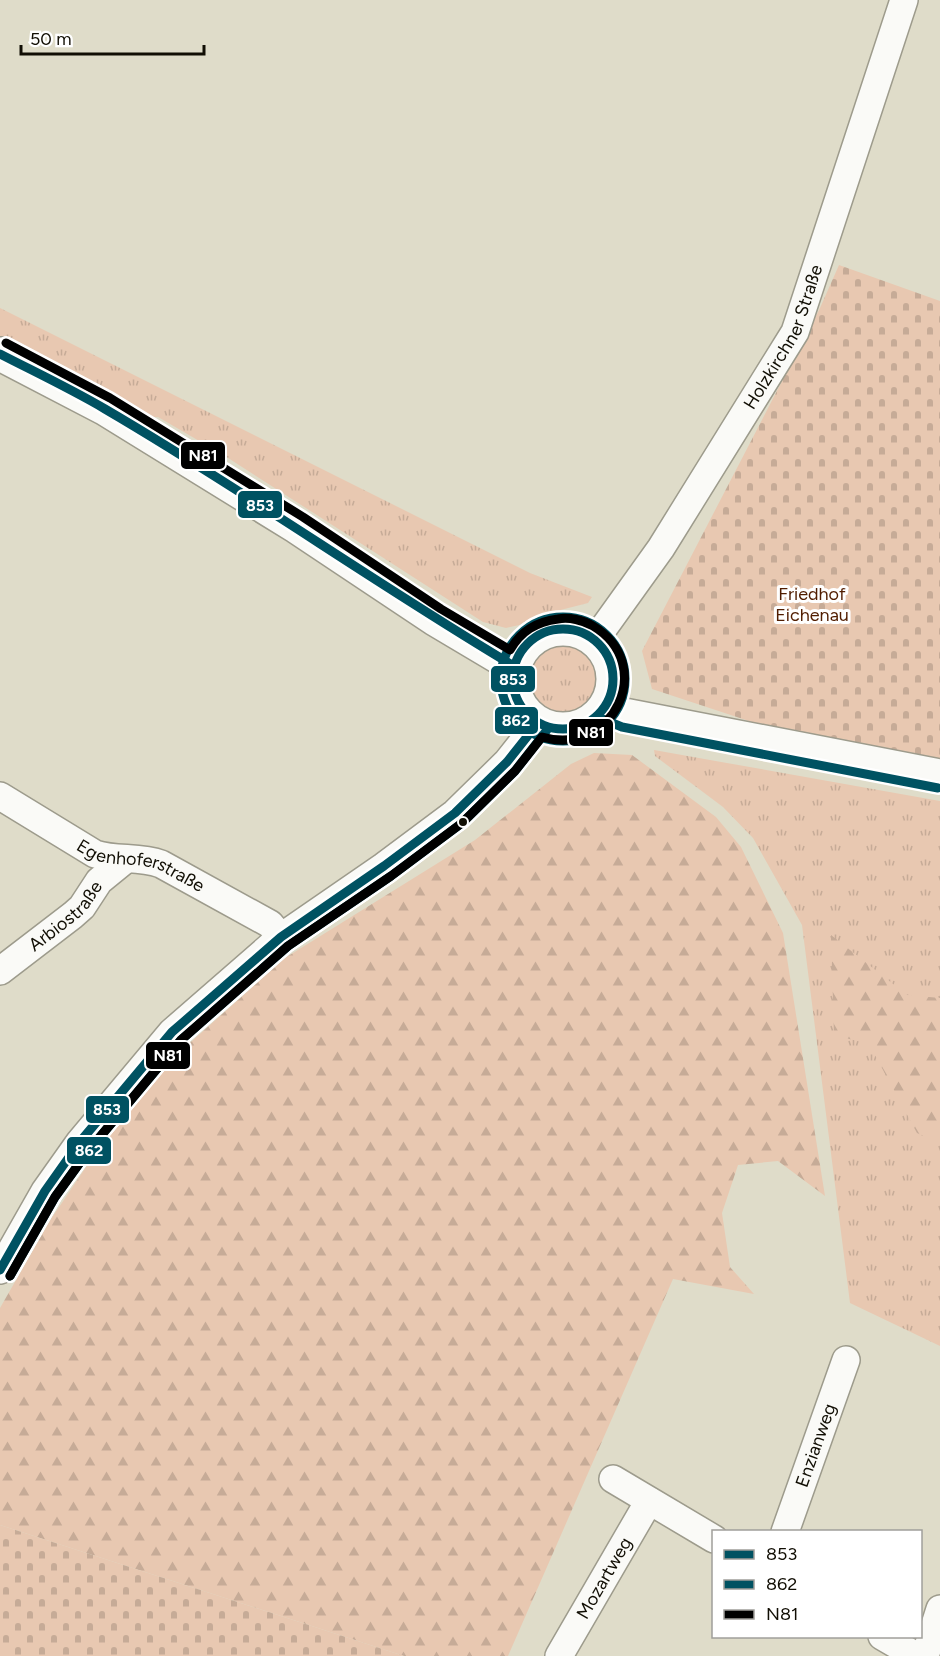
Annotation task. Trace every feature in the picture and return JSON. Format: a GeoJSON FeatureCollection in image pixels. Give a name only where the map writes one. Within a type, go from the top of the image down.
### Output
{"type":"FeatureCollection","features":[{"type":"Feature","properties":{"kind":"main road"},"geometry":{"type":"LineString","coordinates":[[0,354],[104,408],[297,527],[435,619],[513,666]]}},
{"type":"Feature","properties":{"kind":"main road"},"geometry":{"type":"LineString","coordinates":[[555,629],[572,629],[596,640],[609,659],[613,675],[612,692],[605,707],[593,719],[579,727],[562,729],[538,723],[524,711],[515,696],[513,666],[526,644],[540,634],[555,629]]}},
{"type":"Feature","properties":{"kind":"main road"},"geometry":{"type":"LineString","coordinates":[[605,707],[624,715],[940,776]]}},
{"type":"Feature","properties":{"kind":"street","name":"Holzkirchner Straße"},"geometry":{"type":"LineString","coordinates":[[596,640],[661,548],[795,332],[904,0]]}},
{"type":"Feature","properties":{"kind":"street"},"geometry":{"type":"LineString","coordinates":[[0,1270],[45,1191],[79,1143],[128,1082],[179,1026],[281,937],[384,866],[455,813],[507,762],[538,723]]}},
{"type":"Feature","properties":{"kind":"street","name":"Egenhoferstraße"},"geometry":{"type":"LineString","coordinates":[[0,796],[95,854],[109,859],[143,858],[161,864],[270,924],[281,937]]}},
{"type":"Feature","properties":{"kind":"street","name":"Arbiostraße"},"geometry":{"type":"LineString","coordinates":[[0,971],[82,907],[99,882],[126,859]]}},
{"type":"Feature","properties":{"kind":"street","name":"Enzianweg"},"geometry":{"type":"LineString","coordinates":[[786,1530],[846,1360]]}},
{"type":"Feature","properties":{"kind":"street"},"geometry":{"type":"LineString","coordinates":[[613,1479],[712,1538]]}},
{"type":"Feature","properties":{"kind":"street","name":"Mozartweg"},"geometry":{"type":"LineString","coordinates":[[559,1656],[648,1501]]}},
{"type":"Feature","properties":{"kind":"street"},"geometry":{"type":"LineString","coordinates":[[925,1656],[940,1609]]}},
{"type":"Feature","properties":{"kind":"street"},"geometry":{"type":"LineString","coordinates":[[885,1638],[916,1656]]}},
{"type":"Feature","properties":{"kind":"green space","name":"Friedhof Eichenau"},"geometry":{"type":"Polygon","coordinates":[[[839,265],[940,301],[940,763],[782,732],[652,689],[642,651],[820,308],[839,265]]]}},
{"type":"Feature","properties":{"kind":"green space"},"geometry":{"type":"Polygon","coordinates":[[[0,308],[530,573],[592,597],[588,603],[537,616],[524,624],[506,628],[483,622],[225,456],[158,417],[150,417],[0,336],[0,308]]]}},
{"type":"Feature","properties":{"kind":"green space"},"geometry":{"type":"Polygon","coordinates":[[[555,640],[571,640],[585,646],[596,657],[602,671],[602,687],[596,701],[585,712],[571,718],[555,718],[541,712],[530,701],[524,687],[524,671],[530,657],[541,646],[555,640]]]}},
{"type":"Feature","properties":{"kind":"green space"},"geometry":{"type":"Polygon","coordinates":[[[654,750],[940,801],[940,1346],[850,1303],[802,925],[753,838],[723,807],[655,756],[654,750]]]}},
{"type":"Feature","properties":{"kind":"green space"},"geometry":{"type":"Polygon","coordinates":[[[594,753],[632,755],[716,817],[741,847],[783,933],[825,1196],[778,1161],[738,1165],[722,1213],[730,1267],[754,1294],[673,1279],[508,1656],[404,1656],[0,1525],[0,1308],[51,1219],[111,1130],[182,1050],[285,958],[475,840],[571,764],[594,753]]]}},
{"type":"Feature","properties":{"kind":"green space"},"geometry":{"type":"Polygon","coordinates":[[[831,935],[907,995],[940,998],[940,1143],[917,1133],[869,1044],[834,1035],[831,935]]]}},
{"type":"Feature","properties":{"kind":"green space"},"geometry":{"type":"Polygon","coordinates":[[[0,1525],[404,1656],[0,1656],[0,1525]]]}},
{"type":"Feature","properties":{"kind":"transit line","name":"N81"},"geometry":{"type":"LineString","coordinates":[[6,343],[110,398],[303,517],[441,609],[510,650],[524,633],[543,622],[567,618],[593,626],[612,643],[622,663],[624,684],[618,704],[606,721],[589,734],[567,740],[542,737],[515,771],[462,823],[391,876],[288,946],[181,1040],[89,1150],[55,1197],[10,1276]]}},
{"type":"Feature","properties":{"kind":"transit line","name":"853"},"geometry":{"type":"LineString","coordinates":[[0,354],[79,394],[157,440],[411,603],[514,666]]}},
{"type":"Feature","properties":{"kind":"transit line","name":"862"},"geometry":{"type":"LineString","coordinates":[[563,617],[587,622],[598,627],[607,635],[615,644],[620,655],[625,679],[620,703],[615,714],[607,723],[598,731],[587,736],[563,741],[539,736],[528,731],[519,723],[511,714],[506,703],[501,679],[506,655],[511,644],[519,635],[528,627],[539,622],[563,617]]}},
{"type":"Feature","properties":{"kind":"transit line","name":"853"},"geometry":{"type":"LineString","coordinates":[[563,629],[591,637],[605,651],[613,679],[605,707],[591,721],[563,729],[535,721],[521,707],[513,679],[521,651],[535,637],[563,629]]}},
{"type":"Feature","properties":{"kind":"transit line","name":"862"},"geometry":{"type":"LineString","coordinates":[[600,718],[622,727],[938,788]]}},
{"type":"Feature","properties":{"kind":"transit line","name":"853"},"geometry":{"type":"LineString","coordinates":[[0,1270],[45,1191],[79,1143],[172,1032],[281,937],[384,866],[455,813],[507,762],[538,723]]}},
{"type":"Feature","properties":{"kind":"transit line","name":"862"},"geometry":{"type":"LineString","coordinates":[[10,1276],[55,1197],[89,1150],[181,1040],[288,946],[391,876],[462,823],[515,771],[547,730]]}}]}
